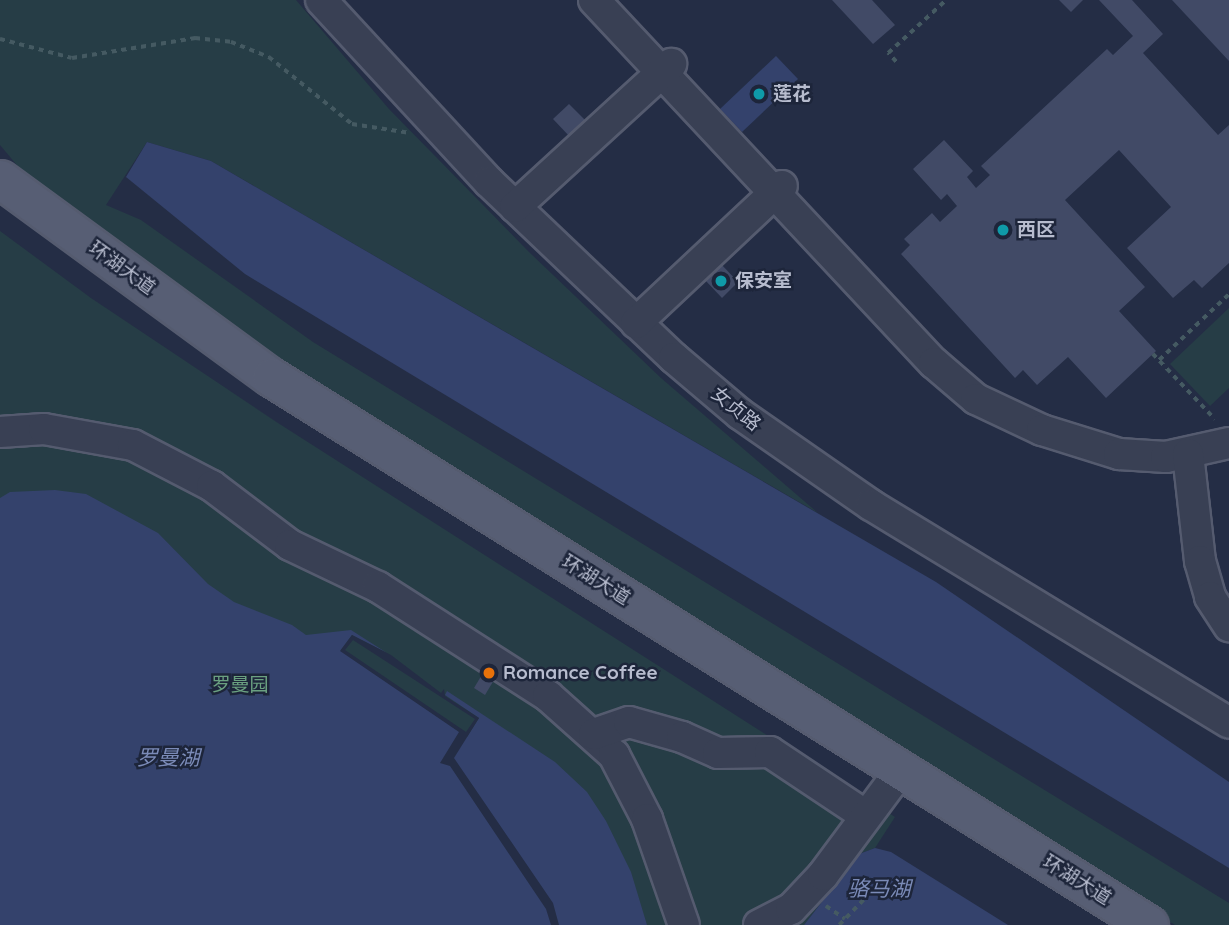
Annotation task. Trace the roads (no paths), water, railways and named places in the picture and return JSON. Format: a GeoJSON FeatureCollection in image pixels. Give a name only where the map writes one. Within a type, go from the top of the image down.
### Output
{"type":"FeatureCollection","features":[{"type":"Feature","properties":{"kind":"main road"},"geometry":{"type":"LineString","coordinates":[[0,164],[53,217]]}},
{"type":"Feature","properties":{"kind":"main road"},"geometry":{"type":"LineString","coordinates":[[0,178],[53,217]]}},
{"type":"Feature","properties":{"kind":"main road","name":"环湖大道"},"geometry":{"type":"LineString","coordinates":[[53,217],[271,377],[1149,925]]}},
{"type":"Feature","properties":{"kind":"street","name":"女贞路"},"geometry":{"type":"LineString","coordinates":[[321,0],[444,136],[515,207],[636,323],[740,414],[811,466],[1229,723]]}},
{"type":"Feature","properties":{"kind":"street"},"geometry":{"type":"LineString","coordinates":[[594,0],[666,68],[934,363],[976,399],[1042,430],[1119,454],[1188,454],[1225,434]]}},
{"type":"Feature","properties":{"kind":"street"},"geometry":{"type":"LineString","coordinates":[[515,207],[666,68]]}},
{"type":"Feature","properties":{"kind":"street"},"geometry":{"type":"LineString","coordinates":[[636,323],[778,189]]}},
{"type":"Feature","properties":{"kind":"street"},"geometry":{"type":"LineString","coordinates":[[0,432],[44,429],[89,434],[144,451],[212,486],[290,545],[378,587],[525,680],[594,734],[614,755],[637,797],[684,925]]}},
{"type":"Feature","properties":{"kind":"street"},"geometry":{"type":"LineString","coordinates":[[1188,454],[1200,561],[1210,597],[1229,626]]}},
{"type":"Feature","properties":{"kind":"street"},"geometry":{"type":"LineString","coordinates":[[594,734],[629,722],[682,737],[718,753],[770,751],[866,816]]}},
{"type":"Feature","properties":{"kind":"street"},"geometry":{"type":"LineString","coordinates":[[759,925],[791,909],[823,875],[901,770]]}},
{"type":"Feature","properties":{"kind":"water"},"geometry":{"type":"Polygon","coordinates":[[[776,56],[798,79],[742,132],[720,109],[776,56]]]}},
{"type":"Feature","properties":{"kind":"water"},"geometry":{"type":"Polygon","coordinates":[[[147,142],[211,161],[936,582],[1229,782],[1229,868],[245,274],[126,177],[147,142]]]}},
{"type":"Feature","properties":{"kind":"water","name":"罗曼湖"},"geometry":{"type":"Polygon","coordinates":[[[55,490],[86,494],[158,533],[208,584],[234,602],[292,625],[306,635],[351,630],[387,653],[352,635],[341,650],[467,737],[479,718],[445,695],[447,691],[555,762],[587,792],[606,821],[631,872],[647,925],[0,925],[0,498],[10,492],[55,490]]]}},
{"type":"Feature","properties":{"kind":"water","name":"骆马湖"},"geometry":{"type":"Polygon","coordinates":[[[875,848],[891,852],[1008,925],[804,925],[859,854],[875,848]]]}},
{"type":"Feature","properties":{"kind":"place","name":"莲花"},"geometry":{"type":"Point","coordinates":[759,94]}},
{"type":"Feature","properties":{"kind":"place","name":"西区"},"geometry":{"type":"Point","coordinates":[1003,230]}},
{"type":"Feature","properties":{"kind":"place","name":"保安室"},"geometry":{"type":"Point","coordinates":[721,281]}},
{"type":"Feature","properties":{"kind":"place","name":"Romance Coffee"},"geometry":{"type":"Point","coordinates":[489,673]}},
{"type":"Feature","properties":{"kind":"park label","name":"罗曼园"},"geometry":{"type":"Point","coordinates":[240,685]}}]}
